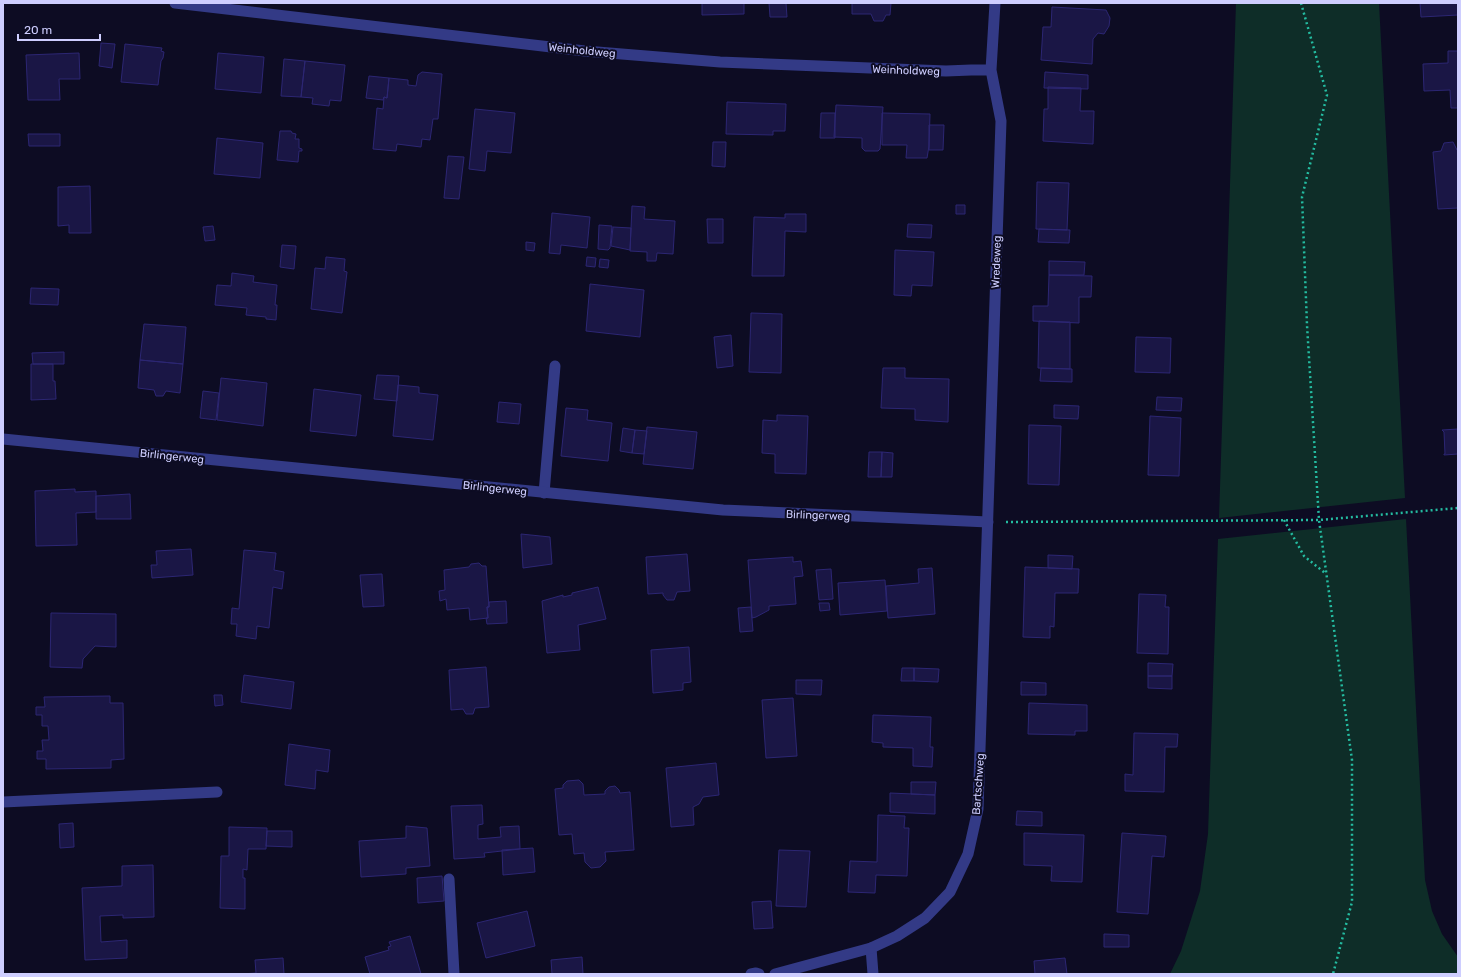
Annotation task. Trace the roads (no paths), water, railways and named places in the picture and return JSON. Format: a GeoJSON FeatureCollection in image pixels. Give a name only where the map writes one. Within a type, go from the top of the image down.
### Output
{"type":"FeatureCollection","features":[{"type":"Feature","properties":{"kind":"street","name":"Weinholdweg"},"geometry":{"type":"LineString","coordinates":[[175,3],[585,51],[720,62],[946,71],[991,70]]}},
{"type":"Feature","properties":{"kind":"street","name":"Wredeweg"},"geometry":{"type":"LineString","coordinates":[[988,522],[1001,121],[991,70],[995,3]]}},
{"type":"Feature","properties":{"kind":"street"},"geometry":{"type":"LineString","coordinates":[[544,493],[555,366]]}},
{"type":"Feature","properties":{"kind":"street","name":"Birlingerweg"},"geometry":{"type":"LineString","coordinates":[[3,439],[723,510],[988,522]]}},
{"type":"Feature","properties":{"kind":"street","name":"Bartschweg"},"geometry":{"type":"LineString","coordinates":[[775,974],[871,948],[897,936],[925,918],[950,892],[968,854],[978,809],[988,522]]}},
{"type":"Feature","properties":{"kind":"street"},"geometry":{"type":"LineString","coordinates":[[3,802],[217,792]]}},
{"type":"Feature","properties":{"kind":"street"},"geometry":{"type":"LineString","coordinates":[[449,879],[454,974]]}},
{"type":"Feature","properties":{"kind":"street"},"geometry":{"type":"LineString","coordinates":[[871,948],[873,974]]}},
{"type":"Feature","properties":{"kind":"street"},"geometry":{"type":"LineString","coordinates":[[751,974],[759,974]]}}]}
